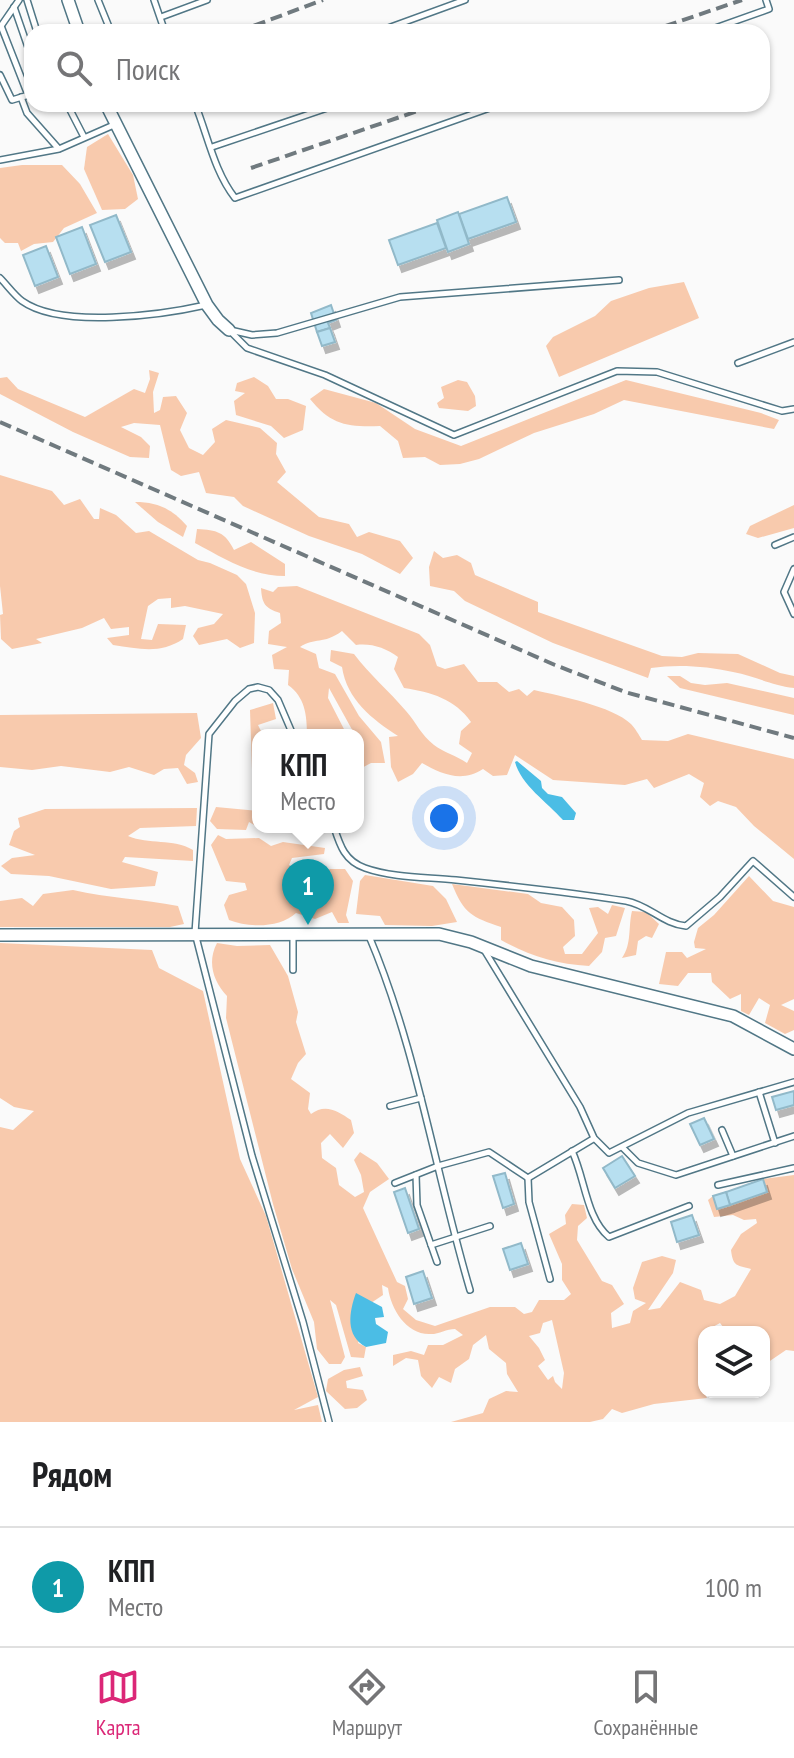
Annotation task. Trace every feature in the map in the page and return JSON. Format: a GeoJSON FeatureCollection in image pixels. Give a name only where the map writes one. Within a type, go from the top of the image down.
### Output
{"type":"FeatureCollection","features":[{"type":"Feature","properties":{"kind":"street"},"geometry":{"type":"LineString","coordinates":[[68,0],[76,24]]}},
{"type":"Feature","properties":{"kind":"street"},"geometry":{"type":"LineString","coordinates":[[110,112],[207,305],[229,330]]}},
{"type":"Feature","properties":{"kind":"street"},"geometry":{"type":"LineString","coordinates":[[0,935],[439,934],[531,966],[733,1016],[794,1049]]}},
{"type":"Feature","properties":{"kind":"lane"},"geometry":{"type":"LineString","coordinates":[[19,0],[0,26],[24,87]]}},
{"type":"Feature","properties":{"kind":"lane"},"geometry":{"type":"LineString","coordinates":[[27,0],[34,24]]}},
{"type":"Feature","properties":{"kind":"lane"},"geometry":{"type":"LineString","coordinates":[[98,0],[108,24]]}},
{"type":"Feature","properties":{"kind":"lane"},"geometry":{"type":"LineString","coordinates":[[154,0],[163,24]]}},
{"type":"Feature","properties":{"kind":"lane"},"geometry":{"type":"LineString","coordinates":[[161,17],[207,0]]}},
{"type":"Feature","properties":{"kind":"lane"},"geometry":{"type":"LineString","coordinates":[[399,24],[465,0]]}},
{"type":"Feature","properties":{"kind":"lane"},"geometry":{"type":"LineString","coordinates":[[727,24],[769,9],[766,0]]}},
{"type":"Feature","properties":{"kind":"lane"},"geometry":{"type":"LineString","coordinates":[[14,7],[24,36]]}},
{"type":"Feature","properties":{"kind":"lane"},"geometry":{"type":"LineString","coordinates":[[0,75],[12,100],[24,96]]}},
{"type":"Feature","properties":{"kind":"lane"},"geometry":{"type":"LineString","coordinates":[[27,112],[59,149]]}},
{"type":"Feature","properties":{"kind":"lane"},"geometry":{"type":"LineString","coordinates":[[71,112],[84,137]]}},
{"type":"Feature","properties":{"kind":"lane"},"geometry":{"type":"LineString","coordinates":[[198,112],[221,180],[235,198],[478,112]]}},
{"type":"Feature","properties":{"kind":"lane"},"geometry":{"type":"LineString","coordinates":[[212,147],[315,112]]}},
{"type":"Feature","properties":{"kind":"lane"},"geometry":{"type":"LineString","coordinates":[[0,160],[59,149],[116,124]]}},
{"type":"Feature","properties":{"kind":"lane"},"geometry":{"type":"LineString","coordinates":[[0,278],[23,302],[55,314],[130,317],[207,305]]}},
{"type":"Feature","properties":{"kind":"lane"},"geometry":{"type":"LineString","coordinates":[[229,330],[252,335],[277,333],[400,297],[619,280]]}},
{"type":"Feature","properties":{"kind":"lane"},"geometry":{"type":"LineString","coordinates":[[229,330],[247,348],[325,375],[454,435],[617,371],[657,372],[782,411],[794,409]]}},
{"type":"Feature","properties":{"kind":"lane"},"geometry":{"type":"LineString","coordinates":[[738,363],[794,342]]}},
{"type":"Feature","properties":{"kind":"lane"},"geometry":{"type":"LineString","coordinates":[[775,545],[794,537]]}},
{"type":"Feature","properties":{"kind":"lane"},"geometry":{"type":"LineString","coordinates":[[794,569],[784,592],[794,614]]}},
{"type":"Feature","properties":{"kind":"lane"},"geometry":{"type":"LineString","coordinates":[[290,729],[278,700],[269,690],[258,687],[249,689],[235,701],[209,734],[195,933],[252,1156],[303,1322],[329,1422]]}},
{"type":"Feature","properties":{"kind":"lane"},"geometry":{"type":"LineString","coordinates":[[336,833],[351,862],[366,869],[630,902],[647,907],[675,925],[686,926],[699,916],[753,861],[794,897]]}},
{"type":"Feature","properties":{"kind":"lane"},"geometry":{"type":"LineString","coordinates":[[293,935],[293,970]]}},
{"type":"Feature","properties":{"kind":"lane"},"geometry":{"type":"LineString","coordinates":[[369,935],[381,963],[421,1098],[470,1290]]}},
{"type":"Feature","properties":{"kind":"lane"},"geometry":{"type":"LineString","coordinates":[[482,947],[580,1107],[594,1138],[609,1153],[688,1113],[794,1082]]}},
{"type":"Feature","properties":{"kind":"lane"},"geometry":{"type":"LineString","coordinates":[[759,1092],[775,1143]]}},
{"type":"Feature","properties":{"kind":"lane"},"geometry":{"type":"LineString","coordinates":[[390,1106],[421,1098]]}},
{"type":"Feature","properties":{"kind":"lane"},"geometry":{"type":"LineString","coordinates":[[722,1130],[733,1156]]}},
{"type":"Feature","properties":{"kind":"lane"},"geometry":{"type":"LineString","coordinates":[[623,1148],[638,1163],[676,1175],[794,1136]]}},
{"type":"Feature","properties":{"kind":"lane"},"geometry":{"type":"LineString","coordinates":[[528,1178],[594,1138]]}},
{"type":"Feature","properties":{"kind":"lane"},"geometry":{"type":"LineString","coordinates":[[572,1151],[597,1227],[609,1237],[689,1206]]}},
{"type":"Feature","properties":{"kind":"lane"},"geometry":{"type":"LineString","coordinates":[[395,1183],[438,1166],[489,1152],[528,1178]]}},
{"type":"Feature","properties":{"kind":"lane"},"geometry":{"type":"LineString","coordinates":[[718,1185],[794,1168]]}},
{"type":"Feature","properties":{"kind":"lane"},"geometry":{"type":"LineString","coordinates":[[416,1175],[417,1205],[437,1262]]}},
{"type":"Feature","properties":{"kind":"lane"},"geometry":{"type":"LineString","coordinates":[[528,1178],[529,1202],[550,1279]]}},
{"type":"Feature","properties":{"kind":"lane"},"geometry":{"type":"LineString","coordinates":[[431,1245],[490,1226]]}},
{"type":"Feature","properties":{"kind":"shaded area"},"geometry":{"type":"Polygon","coordinates":[[[108,134],[133,175],[138,199],[125,209],[102,210],[84,169],[87,147],[108,134]]]}},
{"type":"Feature","properties":{"kind":"shaded area"},"geometry":{"type":"Polygon","coordinates":[[[62,165],[80,184],[97,213],[64,228],[53,242],[34,244],[21,251],[18,243],[5,243],[0,238],[0,168],[62,165]]]}},
{"type":"Feature","properties":{"kind":"shaded area"},"geometry":{"type":"Polygon","coordinates":[[[684,282],[699,318],[559,377],[546,346],[553,337],[595,316],[611,301],[649,288],[684,282]]]}},
{"type":"Feature","properties":{"kind":"shaded area"},"geometry":{"type":"Polygon","coordinates":[[[149,370],[159,373],[153,392],[154,413],[160,410],[163,397],[176,396],[187,413],[180,430],[189,448],[203,455],[215,442],[212,429],[226,420],[260,428],[277,443],[276,454],[286,472],[277,482],[319,517],[349,524],[357,537],[369,532],[400,541],[413,558],[400,574],[362,554],[309,536],[243,506],[234,497],[206,493],[199,472],[181,476],[171,470],[160,425],[134,423],[121,427],[141,437],[150,446],[149,458],[130,457],[0,394],[0,378],[7,377],[18,389],[85,417],[134,389],[145,393],[150,379],[149,370]]]}},
{"type":"Feature","properties":{"kind":"shaded area"},"geometry":{"type":"Polygon","coordinates":[[[254,377],[268,386],[276,399],[288,399],[306,406],[303,430],[284,438],[271,426],[236,415],[234,401],[245,393],[235,391],[237,383],[254,377]]]}},
{"type":"Feature","properties":{"kind":"shaded area"},"geometry":{"type":"Polygon","coordinates":[[[458,380],[467,382],[475,396],[476,406],[468,411],[439,408],[437,403],[444,398],[441,387],[458,380]]]}},
{"type":"Feature","properties":{"kind":"shaded area"},"geometry":{"type":"Polygon","coordinates":[[[626,380],[779,420],[774,429],[624,400],[594,414],[534,433],[479,459],[440,465],[425,457],[403,458],[398,441],[380,426],[340,423],[310,399],[324,389],[376,403],[415,429],[461,446],[626,380]]]}},
{"type":"Feature","properties":{"kind":"shaded area"},"geometry":{"type":"Polygon","coordinates":[[[0,475],[52,491],[64,505],[80,499],[94,519],[99,519],[100,508],[116,515],[136,533],[149,531],[198,560],[237,575],[246,584],[255,613],[254,643],[240,648],[227,639],[199,645],[193,636],[198,628],[214,624],[223,614],[185,606],[171,608],[171,598],[158,599],[148,606],[141,639],[152,640],[158,624],[186,625],[183,639],[167,647],[150,649],[113,645],[107,638],[129,635],[129,627],[111,629],[104,618],[82,628],[36,639],[42,643],[12,649],[1,639],[0,475]]]}},
{"type":"Feature","properties":{"kind":"shaded area"},"geometry":{"type":"Polygon","coordinates":[[[135,502],[158,505],[176,515],[187,526],[183,537],[158,522],[135,502]]]}},
{"type":"Feature","properties":{"kind":"shaded area"},"geometry":{"type":"Polygon","coordinates":[[[794,505],[794,528],[758,538],[746,534],[750,526],[794,505]]]}},
{"type":"Feature","properties":{"kind":"shaded area"},"geometry":{"type":"Polygon","coordinates":[[[197,529],[220,533],[234,550],[251,542],[285,564],[285,576],[249,570],[217,555],[195,543],[197,529]]]}},
{"type":"Feature","properties":{"kind":"shaded area"},"geometry":{"type":"Polygon","coordinates":[[[434,551],[443,558],[457,555],[471,563],[475,575],[538,602],[538,612],[662,656],[738,654],[794,676],[794,688],[733,672],[692,666],[651,668],[648,678],[553,643],[465,601],[454,591],[430,586],[429,567],[434,551]]]}},
{"type":"Feature","properties":{"kind":"shaded area"},"geometry":{"type":"Polygon","coordinates":[[[297,586],[419,634],[430,645],[437,666],[445,669],[464,664],[478,682],[497,682],[509,692],[519,689],[527,696],[534,690],[611,712],[631,724],[642,740],[668,741],[688,734],[794,759],[794,859],[736,807],[718,801],[710,806],[700,797],[704,783],[689,774],[654,788],[647,779],[625,785],[553,780],[515,755],[507,775],[493,776],[483,769],[459,776],[437,771],[422,763],[413,774],[398,782],[391,767],[389,737],[398,736],[362,708],[349,689],[342,667],[330,661],[331,650],[354,654],[429,741],[467,763],[472,753],[459,744],[461,731],[471,722],[458,708],[442,698],[404,688],[394,669],[398,657],[378,647],[356,645],[342,631],[300,647],[316,654],[319,668],[335,674],[359,716],[381,742],[385,763],[371,763],[364,767],[364,729],[352,729],[329,688],[328,698],[344,729],[307,729],[304,707],[288,685],[289,670],[274,669],[272,655],[287,647],[268,644],[269,631],[281,623],[280,613],[265,605],[261,588],[273,592],[278,587],[297,586]]]}},
{"type":"Feature","properties":{"kind":"shaded area"},"geometry":{"type":"Polygon","coordinates":[[[667,676],[680,676],[691,683],[705,685],[727,683],[794,698],[794,715],[680,688],[667,676]]]}},
{"type":"Feature","properties":{"kind":"shaded area"},"geometry":{"type":"Polygon","coordinates":[[[273,703],[276,719],[258,725],[260,729],[252,729],[252,770],[250,710],[273,703]]]}},
{"type":"Feature","properties":{"kind":"shaded area"},"geometry":{"type":"Polygon","coordinates":[[[197,713],[201,738],[186,755],[184,765],[195,773],[198,782],[187,784],[178,768],[164,769],[154,775],[129,767],[110,772],[61,766],[32,770],[0,767],[0,715],[197,713]]]}},
{"type":"Feature","properties":{"kind":"shaded area"},"geometry":{"type":"Polygon","coordinates":[[[216,807],[252,810],[252,824],[249,822],[246,830],[217,829],[210,821],[216,807]]]}},
{"type":"Feature","properties":{"kind":"shaded area"},"geometry":{"type":"Polygon","coordinates":[[[197,808],[196,826],[140,828],[128,836],[177,844],[193,850],[193,861],[125,857],[122,862],[158,872],[155,886],[111,889],[49,876],[11,874],[1,866],[12,858],[35,855],[9,845],[14,831],[20,827],[18,818],[45,809],[197,808]]]}},
{"type":"Feature","properties":{"kind":"shaded area"},"geometry":{"type":"Polygon","coordinates":[[[218,835],[226,839],[259,838],[271,846],[283,842],[325,848],[324,854],[292,858],[289,865],[309,875],[330,869],[345,869],[353,881],[346,915],[349,923],[338,923],[332,912],[315,919],[296,913],[282,922],[264,925],[229,920],[224,905],[229,895],[247,890],[245,883],[226,881],[211,845],[218,835]]]}},
{"type":"Feature","properties":{"kind":"shaded area"},"geometry":{"type":"Polygon","coordinates":[[[365,875],[433,886],[446,899],[457,922],[432,926],[385,925],[380,916],[356,914],[360,881],[365,875]]]}},
{"type":"Feature","properties":{"kind":"shaded area"},"geometry":{"type":"Polygon","coordinates":[[[749,876],[773,901],[794,907],[794,999],[781,1005],[794,1011],[794,1030],[785,1034],[765,1023],[770,1005],[759,998],[749,1015],[741,1011],[741,994],[730,999],[712,982],[711,973],[688,973],[678,986],[659,984],[666,952],[682,952],[687,958],[706,949],[695,948],[698,928],[749,876]]]}},
{"type":"Feature","properties":{"kind":"shaded area"},"geometry":{"type":"Polygon","coordinates":[[[452,884],[528,894],[541,903],[562,907],[574,920],[575,936],[563,947],[565,954],[582,954],[598,933],[589,908],[598,907],[608,914],[612,905],[625,908],[616,936],[605,938],[602,952],[589,966],[577,965],[522,951],[501,940],[501,927],[470,913],[452,884]]]}},
{"type":"Feature","properties":{"kind":"shaded area"},"geometry":{"type":"Polygon","coordinates":[[[73,890],[178,906],[184,924],[170,927],[0,927],[0,901],[22,898],[33,906],[43,894],[73,890]]]}},
{"type":"Feature","properties":{"kind":"shaded area"},"geometry":{"type":"Polygon","coordinates":[[[632,911],[646,912],[659,924],[652,938],[646,936],[638,941],[636,955],[622,958],[629,941],[632,911]]]}},
{"type":"Feature","properties":{"kind":"shaded area"},"geometry":{"type":"Polygon","coordinates":[[[0,943],[152,950],[159,968],[203,991],[240,1159],[266,1216],[318,1397],[294,1410],[318,1405],[322,1422],[0,1422],[0,1127],[13,1130],[34,1111],[14,1107],[0,1098],[0,943]]]}},
{"type":"Feature","properties":{"kind":"shaded area"},"geometry":{"type":"Polygon","coordinates":[[[217,943],[270,945],[288,976],[298,1012],[296,1022],[306,1054],[291,1079],[310,1093],[308,1109],[311,1114],[326,1109],[351,1120],[354,1133],[343,1148],[330,1134],[321,1143],[322,1158],[336,1168],[339,1185],[355,1197],[364,1192],[354,1160],[360,1152],[377,1163],[389,1179],[370,1192],[363,1208],[397,1282],[405,1286],[408,1299],[403,1309],[416,1320],[435,1326],[490,1307],[515,1307],[524,1314],[532,1312],[539,1300],[564,1300],[571,1294],[562,1280],[562,1264],[549,1234],[566,1224],[565,1215],[572,1204],[584,1205],[587,1218],[578,1226],[577,1240],[602,1281],[612,1285],[624,1304],[611,1313],[612,1328],[630,1323],[633,1311],[646,1303],[635,1299],[633,1288],[642,1262],[662,1256],[676,1260],[673,1273],[648,1310],[660,1308],[680,1282],[701,1290],[704,1300],[720,1304],[735,1296],[751,1269],[736,1264],[731,1250],[741,1234],[757,1223],[756,1219],[744,1220],[733,1215],[714,1217],[708,1200],[713,1196],[718,1209],[767,1192],[763,1179],[794,1175],[794,1351],[786,1350],[770,1361],[770,1326],[722,1326],[720,1323],[698,1326],[698,1398],[707,1398],[654,1404],[622,1413],[612,1409],[603,1419],[590,1422],[451,1422],[483,1413],[489,1399],[506,1391],[518,1392],[507,1374],[506,1363],[489,1349],[486,1335],[473,1345],[469,1359],[455,1369],[451,1383],[439,1377],[432,1388],[421,1376],[418,1360],[406,1358],[393,1366],[393,1355],[411,1351],[424,1355],[428,1345],[443,1345],[463,1335],[455,1329],[432,1334],[413,1330],[401,1319],[392,1304],[388,1288],[382,1285],[383,1295],[371,1303],[358,1343],[366,1347],[364,1358],[351,1357],[336,1305],[330,1300],[345,1357],[341,1364],[329,1364],[317,1349],[314,1322],[292,1269],[273,1204],[226,1018],[227,996],[213,971],[212,957],[217,943]],[[552,1320],[543,1323],[540,1333],[529,1336],[545,1360],[538,1366],[548,1380],[553,1376],[562,1389],[564,1373],[552,1320]]]}},
{"type":"Feature","properties":{"kind":"shaded area"},"geometry":{"type":"Polygon","coordinates":[[[360,1367],[363,1376],[346,1381],[347,1388],[363,1390],[367,1400],[357,1408],[345,1409],[326,1391],[328,1379],[344,1370],[360,1367]]]}},
{"type":"Feature","properties":{"kind":"water"},"geometry":{"type":"Polygon","coordinates":[[[517,761],[541,781],[542,788],[548,794],[562,797],[576,813],[574,820],[563,820],[535,793],[518,770],[517,761]]]}},
{"type":"Feature","properties":{"kind":"water"},"geometry":{"type":"Polygon","coordinates":[[[356,1293],[382,1307],[384,1317],[375,1318],[376,1324],[388,1332],[386,1343],[366,1347],[355,1337],[350,1323],[356,1293]]]}},
{"type":"Feature","properties":{"kind":"building"},"geometry":{"type":"Polygon","coordinates":[[[507,197],[516,222],[468,239],[459,214],[507,197]]]}},
{"type":"Feature","properties":{"kind":"building"},"geometry":{"type":"Polygon","coordinates":[[[458,212],[469,244],[448,252],[437,220],[458,212]]]}},
{"type":"Feature","properties":{"kind":"building"},"geometry":{"type":"Polygon","coordinates":[[[116,215],[131,252],[105,262],[90,225],[116,215]]]}},
{"type":"Feature","properties":{"kind":"building"},"geometry":{"type":"Polygon","coordinates":[[[437,223],[446,248],[398,265],[389,240],[437,223]]]}},
{"type":"Feature","properties":{"kind":"building"},"geometry":{"type":"Polygon","coordinates":[[[82,227],[96,264],[70,274],[56,237],[82,227]]]}},
{"type":"Feature","properties":{"kind":"building"},"geometry":{"type":"Polygon","coordinates":[[[46,246],[58,277],[35,286],[23,255],[46,246]]]}},
{"type":"Feature","properties":{"kind":"building"},"geometry":{"type":"Polygon","coordinates":[[[331,305],[336,320],[328,323],[330,328],[317,332],[311,313],[331,305]]]}},
{"type":"Feature","properties":{"kind":"building"},"geometry":{"type":"Polygon","coordinates":[[[330,328],[335,342],[322,346],[317,332],[330,328]]]}},
{"type":"Feature","properties":{"kind":"building"},"geometry":{"type":"Polygon","coordinates":[[[794,1091],[794,1105],[776,1110],[772,1097],[794,1091]]]}},
{"type":"Feature","properties":{"kind":"building"},"geometry":{"type":"Polygon","coordinates":[[[704,1118],[714,1139],[700,1145],[690,1124],[704,1118]]]}},
{"type":"Feature","properties":{"kind":"building"},"geometry":{"type":"Polygon","coordinates":[[[622,1156],[635,1176],[615,1188],[603,1168],[622,1156]]]}},
{"type":"Feature","properties":{"kind":"building"},"geometry":{"type":"Polygon","coordinates":[[[505,1173],[514,1204],[503,1208],[493,1176],[505,1173]]]}},
{"type":"Feature","properties":{"kind":"building"},"geometry":{"type":"Polygon","coordinates":[[[763,1179],[767,1192],[730,1205],[726,1192],[763,1179]]]}},
{"type":"Feature","properties":{"kind":"building"},"geometry":{"type":"Polygon","coordinates":[[[405,1188],[419,1229],[408,1233],[394,1192],[405,1188]]]}},
{"type":"Feature","properties":{"kind":"building"},"geometry":{"type":"Polygon","coordinates":[[[726,1192],[730,1205],[717,1209],[713,1196],[726,1192]]]}},
{"type":"Feature","properties":{"kind":"building"},"geometry":{"type":"Polygon","coordinates":[[[692,1215],[699,1235],[677,1242],[671,1222],[692,1215]]]}},
{"type":"Feature","properties":{"kind":"building"},"geometry":{"type":"Polygon","coordinates":[[[521,1243],[528,1264],[510,1270],[503,1249],[521,1243]]]}},
{"type":"Feature","properties":{"kind":"building"},"geometry":{"type":"Polygon","coordinates":[[[423,1271],[432,1298],[414,1304],[406,1277],[423,1271]]]}},
{"type":"Feature","properties":{"kind":"railway"},"geometry":{"type":"LineString","coordinates":[[258,24],[323,0]]}},
{"type":"Feature","properties":{"kind":"railway"},"geometry":{"type":"LineString","coordinates":[[672,24],[742,0]]}},
{"type":"Feature","properties":{"kind":"railway"},"geometry":{"type":"LineString","coordinates":[[251,168],[415,112]]}},
{"type":"Feature","properties":{"kind":"railway"},"geometry":{"type":"LineString","coordinates":[[0,422],[555,665],[625,692],[794,738]]}},
{"type":"Feature","properties":{"kind":"place","name":"КПП"},"geometry":{"type":"Point","coordinates":[308,925]}}]}
